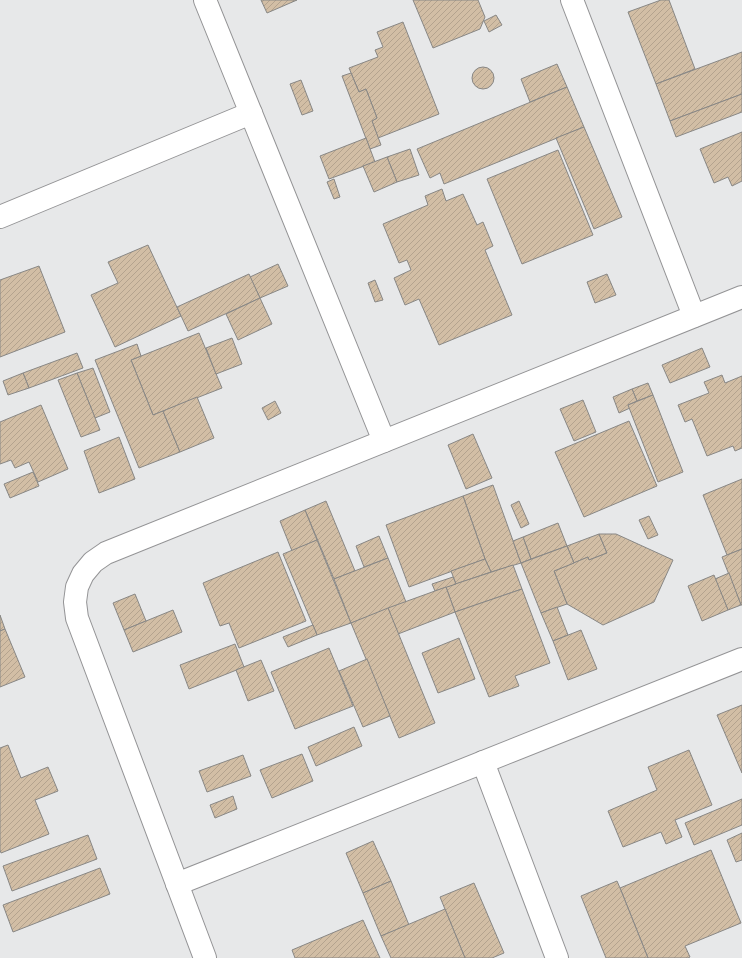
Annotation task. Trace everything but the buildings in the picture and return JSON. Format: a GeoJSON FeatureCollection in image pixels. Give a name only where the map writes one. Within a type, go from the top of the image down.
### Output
{"type":"FeatureCollection","features":[{"type":"Feature","properties":{"kind":"street"},"geometry":{"type":"LineString","coordinates":[[205,0],[384,441]]}},
{"type":"Feature","properties":{"kind":"street"},"geometry":{"type":"LineString","coordinates":[[572,0],[694,316]]}},
{"type":"Feature","properties":{"kind":"street"},"geometry":{"type":"LineString","coordinates":[[0,217],[251,113]]}},
{"type":"Feature","properties":{"kind":"street"},"geometry":{"type":"LineString","coordinates":[[205,958],[77,618],[75,602],[77,587],[83,574],[93,562],[106,553],[742,297]]}},
{"type":"Feature","properties":{"kind":"street"},"geometry":{"type":"LineString","coordinates":[[177,884],[742,659]]}},
{"type":"Feature","properties":{"kind":"street"},"geometry":{"type":"LineString","coordinates":[[483,762],[558,958]]}}]}
